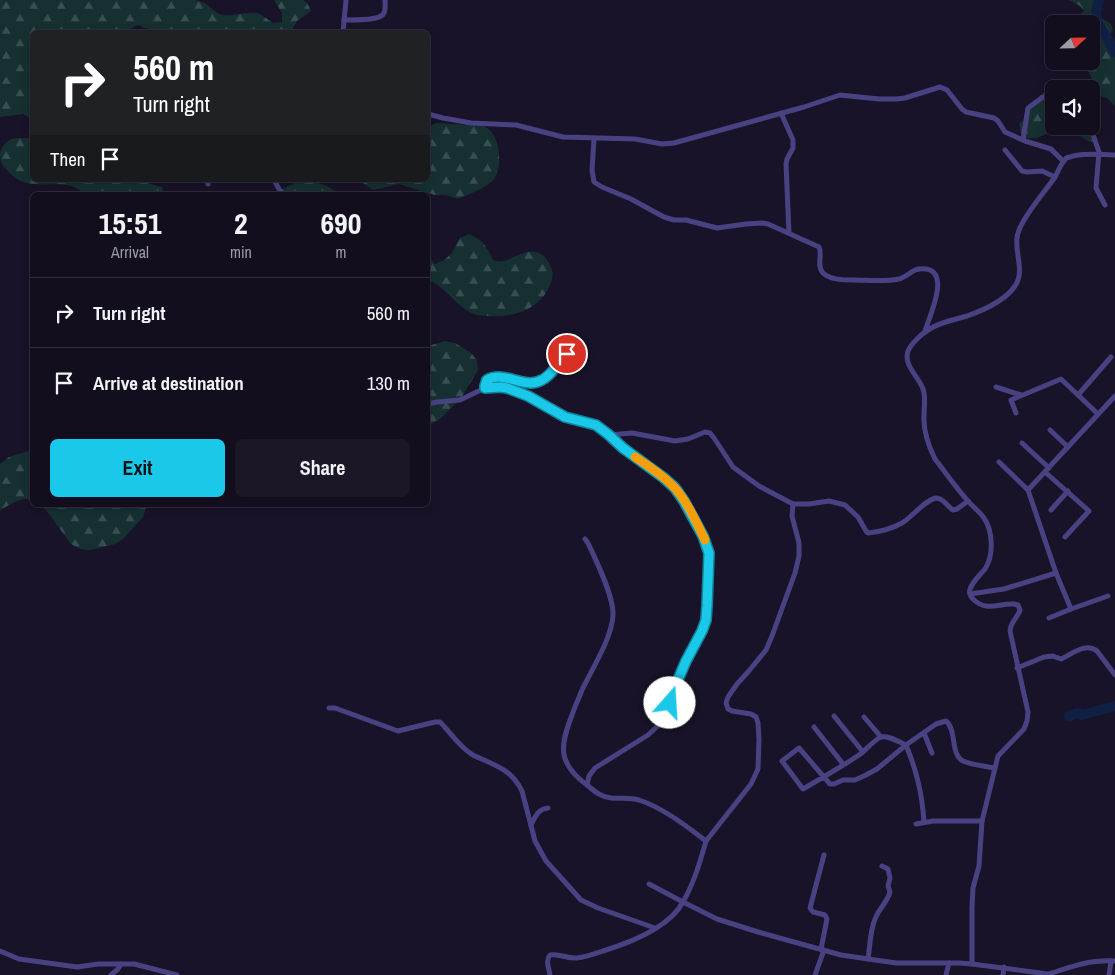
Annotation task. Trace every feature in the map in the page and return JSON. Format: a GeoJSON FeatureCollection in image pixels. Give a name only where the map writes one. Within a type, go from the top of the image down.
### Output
{"type":"FeatureCollection","features":[{"type":"Feature","properties":{"kind":"street"},"geometry":{"type":"LineString","coordinates":[[343,30],[346,0]]}},
{"type":"Feature","properties":{"kind":"street"},"geometry":{"type":"LineString","coordinates":[[344,20],[381,16],[384,12],[385,0]]}},
{"type":"Feature","properties":{"kind":"street"},"geometry":{"type":"LineString","coordinates":[[430,115],[471,123],[516,125],[563,137],[635,139],[662,144],[674,143],[810,106],[840,95],[897,99],[940,87],[948,90],[966,112],[994,118],[1006,132],[1051,149],[1063,161]]}},
{"type":"Feature","properties":{"kind":"street"},"geometry":{"type":"LineString","coordinates":[[1023,140],[1028,108],[1045,97]]}},
{"type":"Feature","properties":{"kind":"street"},"geometry":{"type":"LineString","coordinates":[[781,113],[794,144],[786,164],[789,233]]}},
{"type":"Feature","properties":{"kind":"street"},"geometry":{"type":"LineString","coordinates":[[1093,135],[1099,154],[1096,188],[1105,205]]}},
{"type":"Feature","properties":{"kind":"street"},"geometry":{"type":"LineString","coordinates":[[594,138],[592,174],[594,182],[602,188],[631,199],[655,213],[670,219],[686,220],[716,228],[762,224],[774,226],[819,247],[821,250],[820,269],[828,277],[849,280],[891,280],[902,278],[916,269],[933,271],[938,280],[937,292],[925,331]]}},
{"type":"Feature","properties":{"kind":"street"},"geometry":{"type":"LineString","coordinates":[[1005,150],[1022,171],[1042,171],[1055,177]]}},
{"type":"Feature","properties":{"kind":"street"},"geometry":{"type":"LineString","coordinates":[[972,964],[972,907],[979,866],[982,821],[998,756],[1020,734],[1027,721],[1028,712],[1017,668],[1010,628],[1020,610],[1016,604],[984,606],[974,600],[970,594],[969,590],[989,560],[991,548],[988,525],[935,459],[927,439],[924,420],[924,393],[911,368],[907,353],[911,345],[925,331],[939,323],[970,315],[992,305],[1013,289],[1018,282],[1020,274],[1018,235],[1028,214],[1055,177],[1063,161],[1074,156],[1115,155]]}},
{"type":"Feature","properties":{"kind":"street"},"geometry":{"type":"LineString","coordinates":[[485,388],[487,380],[498,377],[528,382],[543,380],[576,344]]}},
{"type":"Feature","properties":{"kind":"street"},"geometry":{"type":"LineString","coordinates":[[1078,395],[1111,357]]}},
{"type":"Feature","properties":{"kind":"street"},"geometry":{"type":"LineString","coordinates":[[1016,413],[1011,400],[1062,380],[1098,414]]}},
{"type":"Feature","properties":{"kind":"street"},"geometry":{"type":"LineString","coordinates":[[430,404],[460,400],[485,388],[501,387],[520,393],[565,417],[596,425],[675,488],[703,536],[709,553],[706,620],[686,661],[663,720],[648,736],[596,768],[589,776],[587,785]]}},
{"type":"Feature","properties":{"kind":"street"},"geometry":{"type":"LineString","coordinates":[[996,387],[1022,395]]}},
{"type":"Feature","properties":{"kind":"street"},"geometry":{"type":"LineString","coordinates":[[1028,490],[1115,396]]}},
{"type":"Feature","properties":{"kind":"street"},"geometry":{"type":"LineString","coordinates":[[1050,430],[1068,447]]}},
{"type":"Feature","properties":{"kind":"street"},"geometry":{"type":"LineString","coordinates":[[609,435],[632,434],[682,441],[708,432],[733,467],[759,486],[793,504],[829,501],[845,504],[855,513],[866,531],[870,533],[885,530],[902,523],[934,499],[941,499],[953,510],[961,507],[968,501]]}},
{"type":"Feature","properties":{"kind":"street"},"geometry":{"type":"LineString","coordinates":[[1022,443],[1068,492],[1089,511],[1065,537]]}},
{"type":"Feature","properties":{"kind":"street"},"geometry":{"type":"LineString","coordinates":[[999,462],[1028,490],[1056,572],[1071,609]]}},
{"type":"Feature","properties":{"kind":"street"},"geometry":{"type":"LineString","coordinates":[[1051,510],[1068,492]]}},
{"type":"Feature","properties":{"kind":"street"},"geometry":{"type":"LineString","coordinates":[[550,975],[548,959],[550,955],[554,954],[570,958],[586,956],[632,941],[676,913],[697,871],[706,840],[751,784],[758,769],[760,739],[758,723],[756,717],[751,714],[732,712],[726,704],[736,684],[766,650],[795,573],[799,556],[799,543],[792,516],[793,504]]}},
{"type":"Feature","properties":{"kind":"street"},"geometry":{"type":"LineString","coordinates":[[585,539],[607,588],[613,614],[611,628],[604,647],[582,690],[564,738],[564,753],[568,764],[575,776],[595,792],[610,798],[636,799],[651,805],[706,840]]}},
{"type":"Feature","properties":{"kind":"street"},"geometry":{"type":"LineString","coordinates":[[970,594],[1004,589],[1056,572]]}},
{"type":"Feature","properties":{"kind":"street"},"geometry":{"type":"LineString","coordinates":[[1049,618],[1108,596]]}},
{"type":"Feature","properties":{"kind":"street"},"geometry":{"type":"LineString","coordinates":[[1017,668],[1044,657],[1053,656],[1061,659],[1088,647],[1095,648],[1115,675]]}},
{"type":"Feature","properties":{"kind":"street"},"geometry":{"type":"LineString","coordinates":[[329,708],[335,708],[398,731],[440,722],[470,754],[497,766],[511,775],[518,783],[522,791],[535,841],[546,861],[581,900],[655,928]]}},
{"type":"Feature","properties":{"kind":"street"},"geometry":{"type":"LineString","coordinates":[[834,716],[863,752]]}},
{"type":"Feature","properties":{"kind":"street"},"geometry":{"type":"LineString","coordinates":[[864,717],[881,737],[906,745],[920,786],[924,822]]}},
{"type":"Feature","properties":{"kind":"street"},"geometry":{"type":"LineString","coordinates":[[881,737],[863,752],[823,777],[803,789],[782,762],[800,748],[823,777],[830,784],[843,780],[855,780],[877,769],[924,732],[940,722],[946,721],[951,729],[960,759],[995,768]]}},
{"type":"Feature","properties":{"kind":"street"},"geometry":{"type":"LineString","coordinates":[[814,727],[844,764]]}},
{"type":"Feature","properties":{"kind":"street"},"geometry":{"type":"LineString","coordinates":[[924,732],[932,753]]}},
{"type":"Feature","properties":{"kind":"street"},"geometry":{"type":"LineString","coordinates":[[531,826],[539,812],[548,808]]}},
{"type":"Feature","properties":{"kind":"street"},"geometry":{"type":"LineString","coordinates":[[916,824],[937,821],[982,821]]}},
{"type":"Feature","properties":{"kind":"street"},"geometry":{"type":"LineString","coordinates":[[815,975],[827,918],[825,915],[813,912],[810,908],[824,855]]}},
{"type":"Feature","properties":{"kind":"street"},"geometry":{"type":"LineString","coordinates":[[868,959],[874,919],[888,900],[890,892],[888,869],[882,866]]}},
{"type":"Feature","properties":{"kind":"street"},"geometry":{"type":"LineString","coordinates":[[648,884],[717,919],[841,955],[901,963],[972,964],[1048,974],[1089,962],[1113,961],[1109,975]]}},
{"type":"Feature","properties":{"kind":"street"},"geometry":{"type":"LineString","coordinates":[[0,951],[19,959],[77,966],[134,964],[177,975]]}},
{"type":"Feature","properties":{"kind":"street"},"geometry":{"type":"LineString","coordinates":[[946,975],[949,963]]}},
{"type":"Feature","properties":{"kind":"street"},"geometry":{"type":"LineString","coordinates":[[111,975],[121,964]]}},
{"type":"Feature","properties":{"kind":"street"},"geometry":{"type":"LineString","coordinates":[[1003,975],[1004,967]]}},
{"type":"Feature","properties":{"kind":"green space"},"geometry":{"type":"Polygon","coordinates":[[[0,0],[195,0],[205,3],[219,14],[256,13],[273,23],[282,22],[282,13],[274,0],[303,0],[311,11],[297,21],[294,30],[151,30],[138,25],[130,30],[30,30],[30,118],[23,114],[0,117],[0,0]]]}},
{"type":"Feature","properties":{"kind":"green space"},"geometry":{"type":"Polygon","coordinates":[[[1069,0],[1102,0],[1100,15],[1080,15],[1084,11],[1080,6],[1069,0]]]}},
{"type":"Feature","properties":{"kind":"green space"},"geometry":{"type":"Polygon","coordinates":[[[1100,17],[1111,24],[1113,30],[1109,36],[1115,52],[1115,106],[1104,97],[1100,96],[1100,80],[1092,80],[1087,70],[1100,70],[1100,17]]]}},
{"type":"Feature","properties":{"kind":"green space"},"geometry":{"type":"Polygon","coordinates":[[[1045,91],[1045,134],[1037,138],[1027,138],[1022,136],[1019,124],[1045,91]]]}},
{"type":"Feature","properties":{"kind":"green space"},"geometry":{"type":"Polygon","coordinates":[[[437,123],[483,126],[489,129],[496,141],[499,157],[495,178],[478,190],[458,199],[446,195],[435,195],[399,184],[373,190],[362,182],[430,182],[430,125],[437,123]]]}},
{"type":"Feature","properties":{"kind":"green space"},"geometry":{"type":"Polygon","coordinates":[[[1080,135],[1092,135],[1094,140],[1092,142],[1080,135]]]}},
{"type":"Feature","properties":{"kind":"green space"},"geometry":{"type":"Polygon","coordinates":[[[30,137],[30,182],[144,182],[162,187],[163,192],[84,192],[71,186],[27,183],[13,176],[4,166],[0,153],[8,141],[16,138],[30,137]]]}},
{"type":"Feature","properties":{"kind":"green space"},"geometry":{"type":"Polygon","coordinates":[[[298,182],[311,182],[331,188],[336,192],[278,192],[298,182]]]}},
{"type":"Feature","properties":{"kind":"green space"},"geometry":{"type":"Polygon","coordinates":[[[469,234],[478,239],[489,251],[493,260],[504,261],[533,251],[543,255],[549,263],[552,273],[549,287],[539,302],[524,311],[506,316],[478,315],[463,308],[440,287],[430,281],[430,258],[435,264],[444,260],[451,254],[460,238],[469,234]]]}},
{"type":"Feature","properties":{"kind":"green space"},"geometry":{"type":"Polygon","coordinates":[[[445,341],[455,343],[471,353],[477,360],[478,370],[460,400],[440,419],[430,425],[430,345],[445,341]]]}},
{"type":"Feature","properties":{"kind":"green space"},"geometry":{"type":"Polygon","coordinates":[[[30,451],[30,500],[20,500],[0,510],[0,464],[9,457],[30,451]]]}},
{"type":"Feature","properties":{"kind":"green space"},"geometry":{"type":"Polygon","coordinates":[[[43,507],[146,507],[143,517],[123,539],[115,544],[90,550],[80,549],[71,544],[43,507]]]}},
{"type":"Feature","properties":{"kind":"waterway"},"geometry":{"type":"LineString","coordinates":[[1099,0],[1096,11],[1097,22],[1115,52]]}},
{"type":"Feature","properties":{"kind":"waterway"},"geometry":{"type":"LineString","coordinates":[[1069,716],[1077,713],[1082,715],[1115,706]]}},
{"type":"Feature","properties":{"kind":"slow traffic"},"geometry":{"type":"LineString","coordinates":[[635,457],[675,488],[705,540]]}},
{"type":"Feature","properties":{"kind":"route"},"geometry":{"type":"LineString","coordinates":[[567,354],[543,380],[535,382],[498,377],[487,380],[485,388],[507,388],[528,396],[565,417],[596,425],[623,448],[664,478],[675,488],[684,501],[708,547],[710,560],[707,606],[706,620],[702,631],[689,653],[670,703]]}}]}
